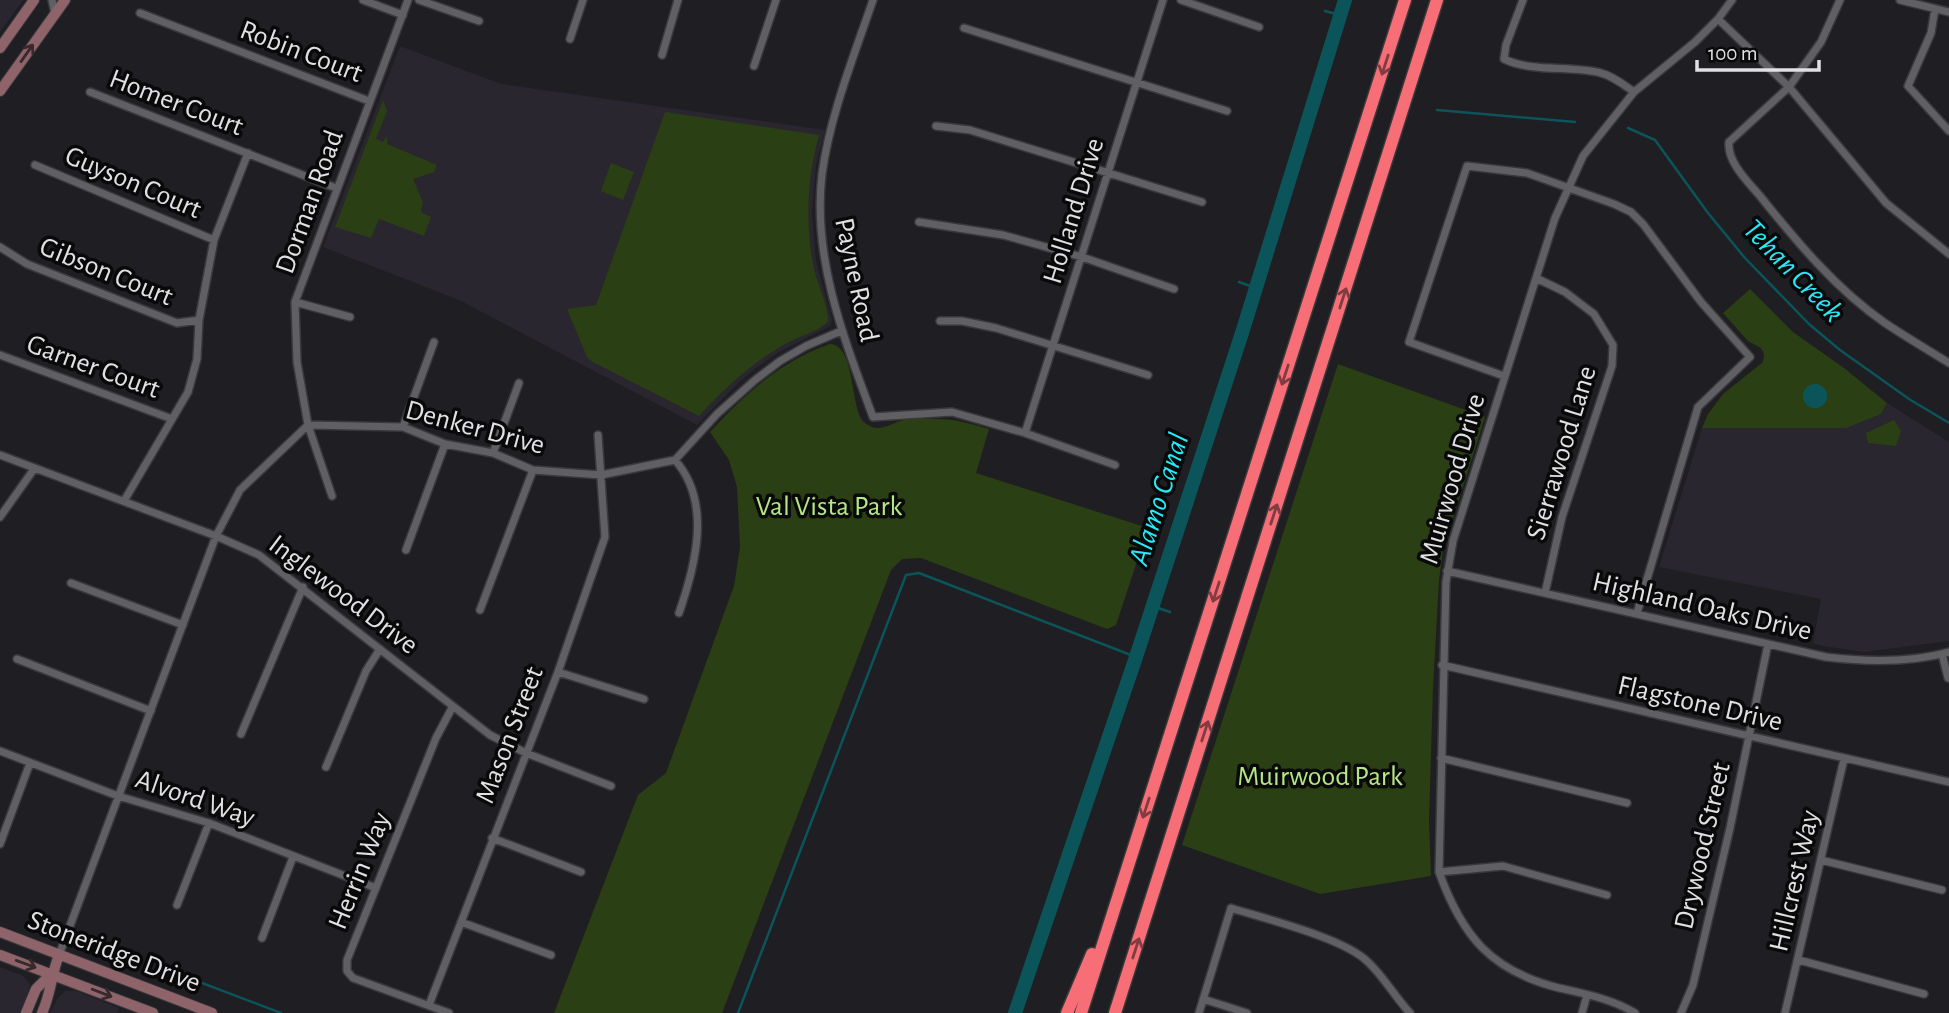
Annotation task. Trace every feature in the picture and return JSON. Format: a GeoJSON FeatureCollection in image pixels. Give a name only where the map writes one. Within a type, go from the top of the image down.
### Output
{"type":"FeatureCollection","features":[{"type":"Feature","properties":{"kind":"highway"},"geometry":{"type":"LineString","coordinates":[[1081,1013],[1405,0]]}},
{"type":"Feature","properties":{"kind":"highway"},"geometry":{"type":"LineString","coordinates":[[1115,1013],[1437,0]]}},
{"type":"Feature","properties":{"kind":"highway"},"geometry":{"type":"LineString","coordinates":[[1068,1013],[1096,945],[1111,920]]}},
{"type":"Feature","properties":{"kind":"main road"},"geometry":{"type":"LineString","coordinates":[[0,91],[65,0]]}},
{"type":"Feature","properties":{"kind":"main road"},"geometry":{"type":"LineString","coordinates":[[0,48],[32,2]]}},
{"type":"Feature","properties":{"kind":"main road","name":"Stoneridge Drive"},"geometry":{"type":"LineString","coordinates":[[0,932],[212,1013]]}},
{"type":"Feature","properties":{"kind":"main road","name":"Stoneridge Drive"},"geometry":{"type":"LineString","coordinates":[[0,955],[153,1013]]}},
{"type":"Feature","properties":{"kind":"main road"},"geometry":{"type":"LineString","coordinates":[[26,1013],[36,989],[51,974],[59,955]]}},
{"type":"Feature","properties":{"kind":"main road"},"geometry":{"type":"LineString","coordinates":[[42,1013],[51,993],[51,974]]}},
{"type":"Feature","properties":{"kind":"street"},"geometry":{"type":"LineString","coordinates":[[52,0],[55,14]]}},
{"type":"Feature","properties":{"kind":"street"},"geometry":{"type":"LineString","coordinates":[[363,0],[403,15]]}},
{"type":"Feature","properties":{"kind":"street","name":"Dorman Road"},"geometry":{"type":"LineString","coordinates":[[332,496],[308,425],[297,362],[295,302],[408,0]]}},
{"type":"Feature","properties":{"kind":"street"},"geometry":{"type":"LineString","coordinates":[[419,0],[479,21]]}},
{"type":"Feature","properties":{"kind":"street"},"geometry":{"type":"LineString","coordinates":[[570,39],[583,0]]}},
{"type":"Feature","properties":{"kind":"street"},"geometry":{"type":"LineString","coordinates":[[662,55],[678,0]]}},
{"type":"Feature","properties":{"kind":"street"},"geometry":{"type":"LineString","coordinates":[[754,66],[776,0]]}},
{"type":"Feature","properties":{"kind":"street","name":"Payne Road"},"geometry":{"type":"LineString","coordinates":[[873,0],[843,89],[822,173],[820,207],[824,256],[841,331],[873,417],[952,412],[1025,433]]}},
{"type":"Feature","properties":{"kind":"street","name":"Holland Drive"},"geometry":{"type":"LineString","coordinates":[[1025,433],[1163,0]]}},
{"type":"Feature","properties":{"kind":"street"},"geometry":{"type":"LineString","coordinates":[[1181,0],[1259,27]]}},
{"type":"Feature","properties":{"kind":"street"},"geometry":{"type":"LineString","coordinates":[[1523,0],[1506,45],[1504,59],[1521,65],[1601,73],[1615,78],[1634,92]]}},
{"type":"Feature","properties":{"kind":"street","name":"Muirwood Drive"},"geometry":{"type":"LineString","coordinates":[[1635,1013],[1609,1001],[1536,982],[1516,974],[1492,959],[1467,933],[1450,903],[1439,872],[1442,665],[1447,571],[1453,541],[1535,278],[1555,218],[1583,156],[1634,92],[1695,42],[1732,0]]}},
{"type":"Feature","properties":{"kind":"street"},"geometry":{"type":"LineString","coordinates":[[1840,0],[1821,42],[1788,87],[1729,142],[1728,151],[1742,175],[1828,275],[1883,321],[1949,363]]}},
{"type":"Feature","properties":{"kind":"street"},"geometry":{"type":"LineString","coordinates":[[1900,0],[1949,12]]}},
{"type":"Feature","properties":{"kind":"street"},"geometry":{"type":"LineString","coordinates":[[1936,9],[1931,33],[1908,86],[1949,131]]}},
{"type":"Feature","properties":{"kind":"street","name":"Robin Court"},"geometry":{"type":"LineString","coordinates":[[140,13],[369,101]]}},
{"type":"Feature","properties":{"kind":"street"},"geometry":{"type":"LineString","coordinates":[[1718,19],[1788,87],[1886,203],[1949,254]]}},
{"type":"Feature","properties":{"kind":"street"},"geometry":{"type":"LineString","coordinates":[[964,28],[1227,111]]}},
{"type":"Feature","properties":{"kind":"street","name":"Homer Court"},"geometry":{"type":"LineString","coordinates":[[90,92],[337,188]]}},
{"type":"Feature","properties":{"kind":"street"},"geometry":{"type":"LineString","coordinates":[[936,126],[970,130],[1202,202]]}},
{"type":"Feature","properties":{"kind":"street"},"geometry":{"type":"LineString","coordinates":[[124,501],[193,378],[199,320],[214,240],[248,153]]}},
{"type":"Feature","properties":{"kind":"street","name":"Guyson Court"},"geometry":{"type":"LineString","coordinates":[[35,165],[214,240]]}},
{"type":"Feature","properties":{"kind":"street"},"geometry":{"type":"LineString","coordinates":[[1504,376],[1409,342],[1467,166],[1527,173],[1630,212],[1643,224],[1701,302],[1750,357],[1698,407],[1637,613]]}},
{"type":"Feature","properties":{"kind":"street"},"geometry":{"type":"LineString","coordinates":[[919,222],[1003,235],[1082,257],[1174,289]]}},
{"type":"Feature","properties":{"kind":"street","name":"Gibson Court"},"geometry":{"type":"LineString","coordinates":[[0,247],[27,264],[177,323],[199,320]]}},
{"type":"Feature","properties":{"kind":"street","name":"Sierrawood Lane"},"geometry":{"type":"LineString","coordinates":[[1535,278],[1565,292],[1594,314],[1613,345],[1612,366],[1562,517],[1545,593]]}},
{"type":"Feature","properties":{"kind":"street"},"geometry":{"type":"LineString","coordinates":[[295,302],[351,317]]}},
{"type":"Feature","properties":{"kind":"street"},"geometry":{"type":"LineString","coordinates":[[940,321],[962,321],[996,328],[1148,376]]}},
{"type":"Feature","properties":{"kind":"street"},"geometry":{"type":"LineString","coordinates":[[679,613],[691,578],[697,510],[694,491],[687,474],[675,460],[717,414],[755,380],[806,346],[841,331]]}},
{"type":"Feature","properties":{"kind":"street"},"geometry":{"type":"LineString","coordinates":[[403,427],[434,342]]}},
{"type":"Feature","properties":{"kind":"street","name":"Garner Court"},"geometry":{"type":"LineString","coordinates":[[0,355],[172,419]]}},
{"type":"Feature","properties":{"kind":"street"},"geometry":{"type":"LineString","coordinates":[[493,453],[519,383]]}},
{"type":"Feature","properties":{"kind":"street"},"geometry":{"type":"LineString","coordinates":[[59,955],[216,536],[240,490],[308,425]]}},
{"type":"Feature","properties":{"kind":"street","name":"Denker Drive"},"geometry":{"type":"LineString","coordinates":[[308,425],[403,427],[445,444],[493,453],[533,470],[601,475],[675,460]]}},
{"type":"Feature","properties":{"kind":"street"},"geometry":{"type":"LineString","coordinates":[[1025,433],[1115,465]]}},
{"type":"Feature","properties":{"kind":"street","name":"Mason Street"},"geometry":{"type":"LineString","coordinates":[[429,1005],[558,672],[605,537],[598,435]]}},
{"type":"Feature","properties":{"kind":"street"},"geometry":{"type":"LineString","coordinates":[[406,550],[445,444]]}},
{"type":"Feature","properties":{"kind":"street","name":"Inglewood Drive"},"geometry":{"type":"LineString","coordinates":[[0,456],[216,536],[259,555],[490,735],[526,753],[611,786]]}},
{"type":"Feature","properties":{"kind":"street"},"geometry":{"type":"LineString","coordinates":[[0,517],[34,469]]}},
{"type":"Feature","properties":{"kind":"street"},"geometry":{"type":"LineString","coordinates":[[480,610],[533,470]]}},
{"type":"Feature","properties":{"kind":"street","name":"Highland Oaks Drive"},"geometry":{"type":"LineString","coordinates":[[1447,571],[1826,657],[1865,662],[1945,653]]}},
{"type":"Feature","properties":{"kind":"street"},"geometry":{"type":"LineString","coordinates":[[71,583],[183,625]]}},
{"type":"Feature","properties":{"kind":"street"},"geometry":{"type":"LineString","coordinates":[[241,734],[303,587]]}},
{"type":"Feature","properties":{"kind":"street","name":"Drywood Street"},"geometry":{"type":"LineString","coordinates":[[1681,1013],[1693,985],[1769,644]]}},
{"type":"Feature","properties":{"kind":"street"},"geometry":{"type":"LineString","coordinates":[[326,767],[366,671],[380,649]]}},
{"type":"Feature","properties":{"kind":"street"},"geometry":{"type":"LineString","coordinates":[[1945,653],[1948,677]]}},
{"type":"Feature","properties":{"kind":"street"},"geometry":{"type":"LineString","coordinates":[[17,659],[151,711]]}},
{"type":"Feature","properties":{"kind":"street","name":"Flagstone Drive"},"geometry":{"type":"LineString","coordinates":[[1442,665],[1949,782]]}},
{"type":"Feature","properties":{"kind":"street"},"geometry":{"type":"LineString","coordinates":[[558,672],[644,699]]}},
{"type":"Feature","properties":{"kind":"street","name":"Herrin Way"},"geometry":{"type":"LineString","coordinates":[[429,1005],[353,978],[347,971],[347,960],[436,738],[453,706]]}},
{"type":"Feature","properties":{"kind":"street","name":"Alvord Way"},"geometry":{"type":"LineString","coordinates":[[0,751],[118,796],[209,823],[376,888]]}},
{"type":"Feature","properties":{"kind":"street"},"geometry":{"type":"LineString","coordinates":[[1441,758],[1627,803]]}},
{"type":"Feature","properties":{"kind":"street","name":"Hillcrest Way"},"geometry":{"type":"LineString","coordinates":[[1785,1013],[1844,759]]}},
{"type":"Feature","properties":{"kind":"street"},"geometry":{"type":"LineString","coordinates":[[0,844],[30,763]]}},
{"type":"Feature","properties":{"kind":"street"},"geometry":{"type":"LineString","coordinates":[[177,905],[209,823]]}},
{"type":"Feature","properties":{"kind":"street"},"geometry":{"type":"LineString","coordinates":[[492,838],[581,872]]}},
{"type":"Feature","properties":{"kind":"street"},"geometry":{"type":"LineString","coordinates":[[262,938],[293,857]]}},
{"type":"Feature","properties":{"kind":"street"},"geometry":{"type":"LineString","coordinates":[[1821,860],[1942,890]]}},
{"type":"Feature","properties":{"kind":"street"},"geometry":{"type":"LineString","coordinates":[[1439,872],[1503,866],[1607,895]]}},
{"type":"Feature","properties":{"kind":"street"},"geometry":{"type":"LineString","coordinates":[[1199,1013],[1231,908],[1355,951],[1368,962],[1410,1013]]}},
{"type":"Feature","properties":{"kind":"street"},"geometry":{"type":"LineString","coordinates":[[461,922],[551,955]]}},
{"type":"Feature","properties":{"kind":"street"},"geometry":{"type":"LineString","coordinates":[[1799,960],[1924,994]]}},
{"type":"Feature","properties":{"kind":"street"},"geometry":{"type":"LineString","coordinates":[[1582,1013],[1587,995]]}},
{"type":"Feature","properties":{"kind":"street"},"geometry":{"type":"LineString","coordinates":[[1203,999],[1247,1013]]}},
{"type":"Feature","properties":{"kind":"street"},"geometry":{"type":"LineString","coordinates":[[429,1005],[449,1013]]}},
{"type":"Feature","properties":{"kind":"shaded area"},"geometry":{"type":"Polygon","coordinates":[[[0,0],[23,0],[0,32],[0,0]]]}},
{"type":"Feature","properties":{"kind":"shaded area"},"geometry":{"type":"Polygon","coordinates":[[[400,46],[501,84],[825,130],[816,165],[812,214],[816,261],[832,320],[830,326],[779,352],[756,368],[697,425],[459,300],[323,247],[400,46]]]}},
{"type":"Feature","properties":{"kind":"shaded area"},"geometry":{"type":"Polygon","coordinates":[[[1887,403],[1949,442],[1949,641],[1864,652],[1823,646],[1813,643],[1821,599],[1659,567],[1702,428],[1881,414],[1887,403]]]}},
{"type":"Feature","properties":{"kind":"shaded area"},"geometry":{"type":"Polygon","coordinates":[[[0,967],[23,976],[30,984],[27,1000],[19,1013],[0,1013],[0,967]]]}},
{"type":"Feature","properties":{"kind":"shaded area"},"geometry":{"type":"Polygon","coordinates":[[[65,991],[76,991],[119,1008],[117,1013],[50,1013],[65,991]]]}},
{"type":"Feature","properties":{"kind":"green space"},"geometry":{"type":"Polygon","coordinates":[[[383,100],[387,111],[376,139],[383,142],[387,136],[387,144],[437,165],[434,172],[413,179],[423,202],[422,213],[431,217],[424,236],[379,219],[371,238],[335,227],[383,100]]]}},
{"type":"Feature","properties":{"kind":"green space"},"geometry":{"type":"Polygon","coordinates":[[[665,112],[819,135],[812,168],[808,218],[814,269],[825,302],[828,322],[760,360],[699,416],[591,361],[567,309],[596,305],[665,112]]]}},
{"type":"Feature","properties":{"kind":"green space"},"geometry":{"type":"Polygon","coordinates":[[[611,163],[634,172],[623,200],[601,191],[611,163]]]}},
{"type":"Feature","properties":{"kind":"green space"},"geometry":{"type":"Polygon","coordinates":[[[1750,289],[1793,332],[1887,403],[1881,414],[1846,428],[1702,428],[1708,414],[1723,394],[1763,362],[1764,354],[1761,348],[1748,341],[1723,313],[1750,289]]]}},
{"type":"Feature","properties":{"kind":"green space","name":"Val Vista Park"},"geometry":{"type":"Polygon","coordinates":[[[830,344],[838,347],[844,355],[856,405],[864,422],[869,426],[879,428],[904,420],[928,418],[957,421],[989,429],[976,473],[1148,528],[1116,625],[1107,629],[921,558],[902,559],[891,570],[722,1013],[554,1013],[638,795],[666,773],[734,586],[740,547],[737,487],[729,460],[710,432],[736,405],[780,369],[830,344]]]}},
{"type":"Feature","properties":{"kind":"green space","name":"Muirwood Park"},"geometry":{"type":"Polygon","coordinates":[[[1338,364],[1485,417],[1443,550],[1439,580],[1429,822],[1431,876],[1320,894],[1182,845],[1338,364]]]}},
{"type":"Feature","properties":{"kind":"green space"},"geometry":{"type":"Polygon","coordinates":[[[1894,420],[1901,431],[1896,446],[1868,443],[1866,433],[1894,420]]]}},
{"type":"Feature","properties":{"kind":"water"},"geometry":{"type":"Polygon","coordinates":[[[1815,384],[1823,388],[1827,396],[1823,404],[1815,408],[1807,404],[1803,396],[1807,388],[1815,384]]]}},
{"type":"Feature","properties":{"kind":"waterway","name":"Alamo Canal"},"geometry":{"type":"LineString","coordinates":[[1015,1013],[1242,333],[1345,0]]}},
{"type":"Feature","properties":{"kind":"waterway"},"geometry":{"type":"LineString","coordinates":[[1325,11],[1340,15]]}},
{"type":"Feature","properties":{"kind":"waterway","name":"Tehan Creek"},"geometry":{"type":"LineString","coordinates":[[1437,110],[1575,122]]}},
{"type":"Feature","properties":{"kind":"waterway","name":"Tehan Creek"},"geometry":{"type":"LineString","coordinates":[[1628,128],[1655,140],[1708,213],[1745,258],[1809,324],[1840,350],[1909,399],[1949,423]]}},
{"type":"Feature","properties":{"kind":"waterway"},"geometry":{"type":"LineString","coordinates":[[1239,282],[1256,288]]}},
{"type":"Feature","properties":{"kind":"waterway"},"geometry":{"type":"LineString","coordinates":[[738,1013],[906,575],[919,573],[1136,657]]}},
{"type":"Feature","properties":{"kind":"waterway"},"geometry":{"type":"LineString","coordinates":[[1152,606],[1170,612]]}},
{"type":"Feature","properties":{"kind":"waterway"},"geometry":{"type":"LineString","coordinates":[[151,973],[168,970],[281,1013]]}}]}
